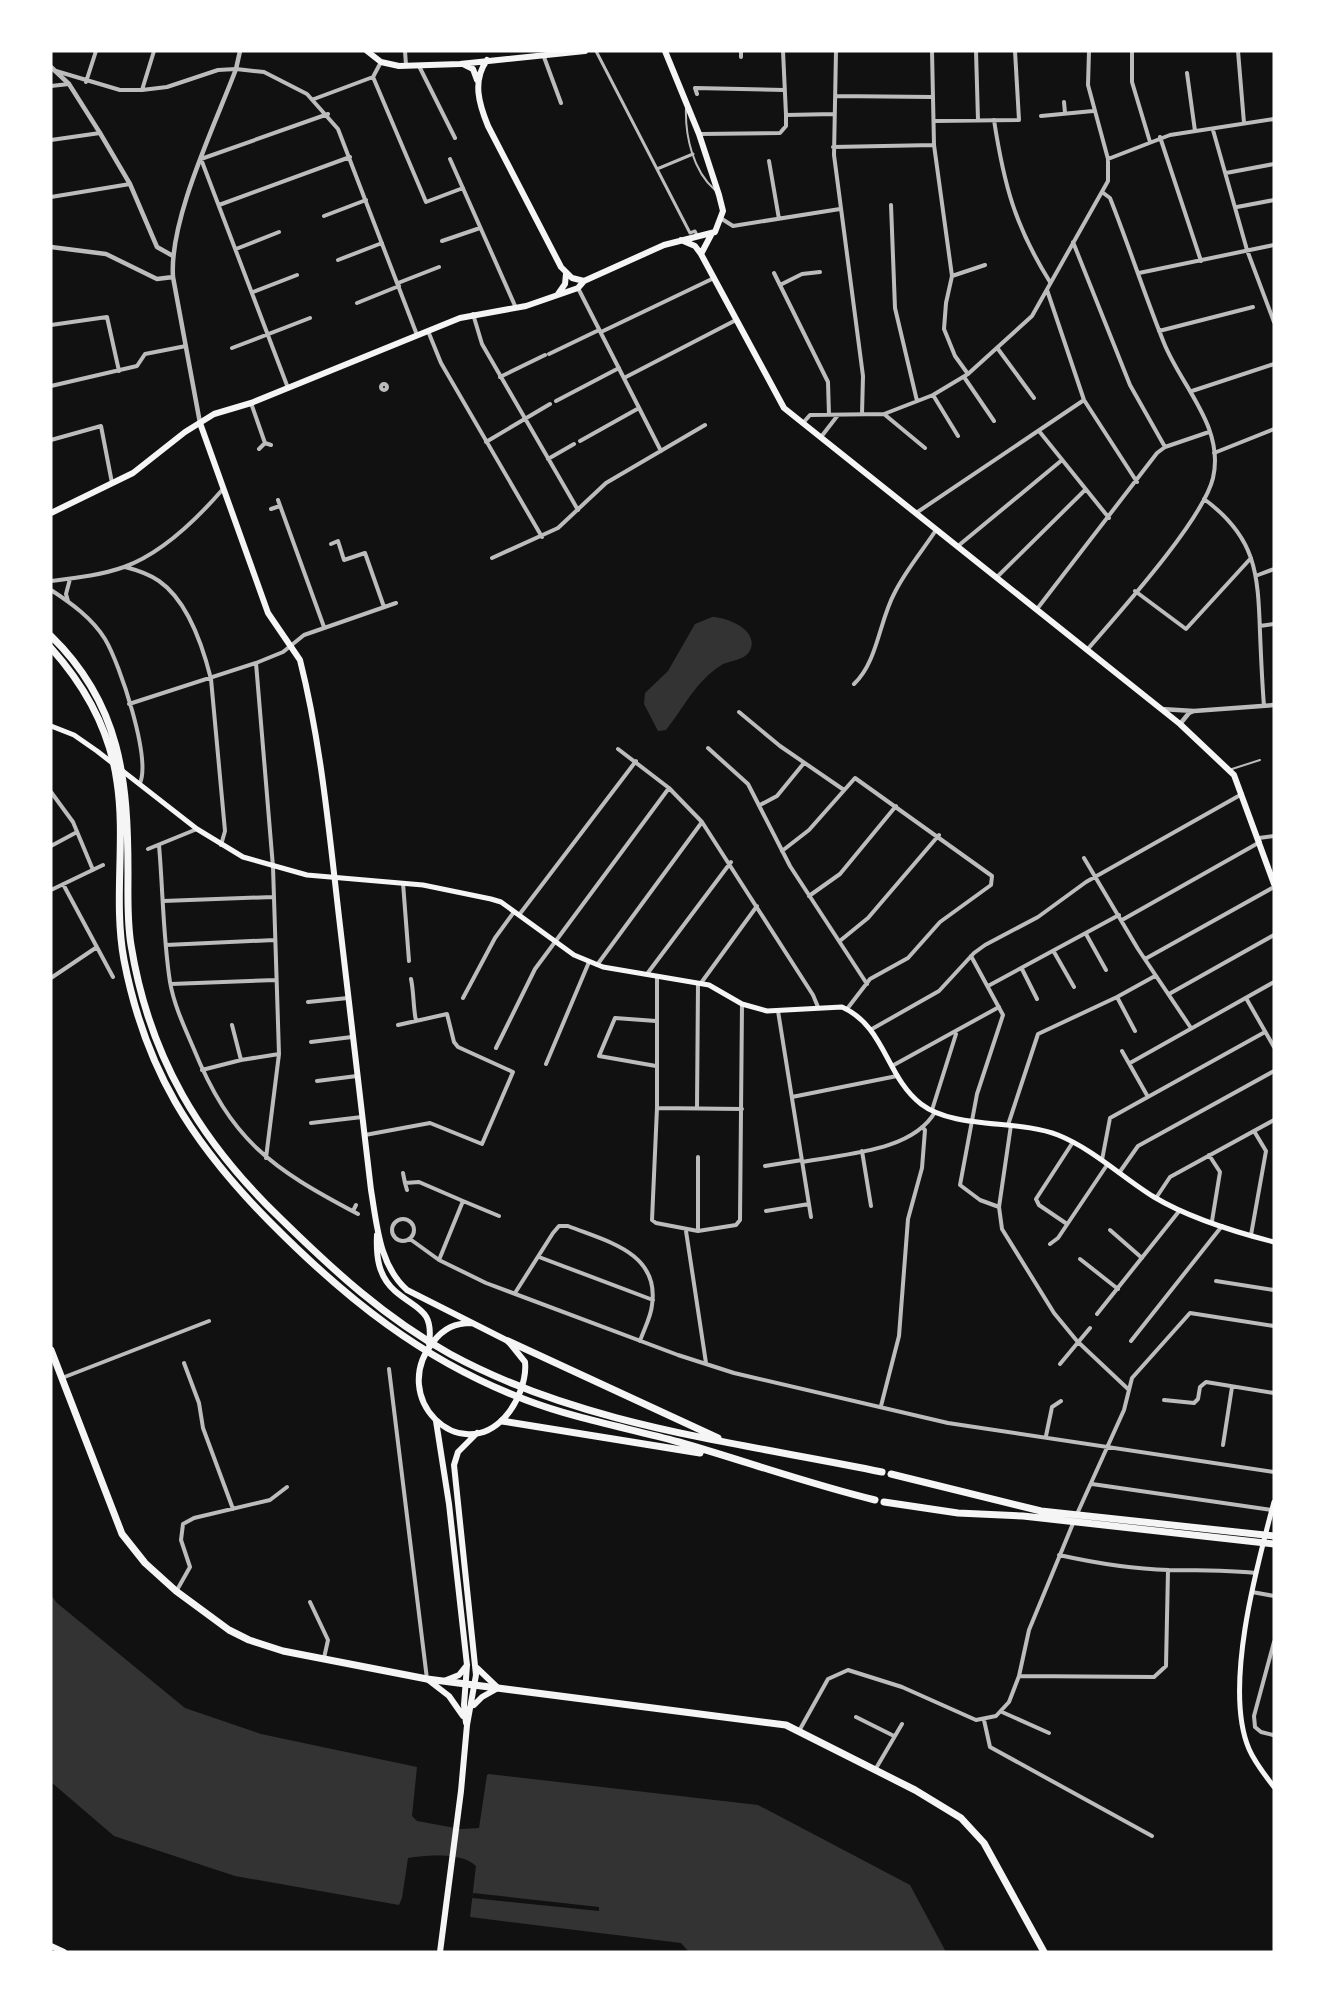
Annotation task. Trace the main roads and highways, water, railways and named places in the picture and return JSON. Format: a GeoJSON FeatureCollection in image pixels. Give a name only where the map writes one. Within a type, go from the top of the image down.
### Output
{"type":"FeatureCollection","features":[{"type":"Feature","properties":{"kind":"highway"},"geometry":{"type":"LineString","coordinates":[[51,636],[85,676],[106,712],[114,734],[125,785],[130,943],[145,1007],[177,1088],[216,1149],[258,1196],[341,1278],[389,1315],[451,1354],[550,1397],[692,1436],[882,1472]]}},
{"type":"Feature","properties":{"kind":"highway"},"geometry":{"type":"LineString","coordinates":[[51,648],[66,665],[92,703],[109,745],[118,796],[120,922],[123,956],[145,1039],[178,1108],[204,1150],[225,1175],[329,1280],[375,1318],[442,1361],[526,1400],[875,1500]]}},
{"type":"Feature","properties":{"kind":"highway"},"geometry":{"type":"LineString","coordinates":[[508,1341],[545,1356],[675,1420],[732,1444]]}},
{"type":"Feature","properties":{"kind":"highway"},"geometry":{"type":"LineString","coordinates":[[51,1350],[122,1534],[145,1563],[177,1591],[229,1630],[249,1640],[284,1651],[427,1679],[761,1719],[786,1725],[951,1811],[974,1829],[1044,1952]]}},
{"type":"Feature","properties":{"kind":"highway"},"geometry":{"type":"LineString","coordinates":[[502,1421],[729,1457]]}},
{"type":"Feature","properties":{"kind":"highway"},"geometry":{"type":"LineString","coordinates":[[891,1474],[1041,1511],[1274,1536]]}},
{"type":"Feature","properties":{"kind":"highway"},"geometry":{"type":"LineString","coordinates":[[884,1502],[958,1513],[1023,1516],[1274,1544]]}},
{"type":"Feature","properties":{"kind":"main road"},"geometry":{"type":"LineString","coordinates":[[367,51],[381,62],[406,66],[544,57],[585,51]]}},
{"type":"Feature","properties":{"kind":"main road"},"geometry":{"type":"LineString","coordinates":[[665,51],[699,134],[723,212],[719,227],[711,234],[701,254]]}},
{"type":"Feature","properties":{"kind":"main road"},"geometry":{"type":"LineString","coordinates":[[477,81],[480,69],[487,60]]}},
{"type":"Feature","properties":{"kind":"main road"},"geometry":{"type":"LineString","coordinates":[[460,64],[470,66],[477,81],[482,111],[488,126],[566,274],[565,284],[557,294]]}},
{"type":"Feature","properties":{"kind":"main road"},"geometry":{"type":"LineString","coordinates":[[51,513],[133,473],[214,414],[251,403],[473,314],[516,308],[578,288],[584,281],[680,240],[711,234]]}},
{"type":"Feature","properties":{"kind":"main road"},"geometry":{"type":"LineString","coordinates":[[680,240],[695,246],[701,254],[779,401],[803,423],[1180,724],[1231,770],[1243,793],[1274,885]]}},
{"type":"Feature","properties":{"kind":"main road"},"geometry":{"type":"LineString","coordinates":[[566,274],[584,281]]}},
{"type":"Feature","properties":{"kind":"main road"},"geometry":{"type":"LineString","coordinates":[[200,423],[268,613],[300,660],[311,710],[335,878],[377,1230],[378,1266],[395,1291],[424,1313],[431,1330],[428,1348]]}},
{"type":"Feature","properties":{"kind":"main road"},"geometry":{"type":"LineString","coordinates":[[51,726],[74,735],[140,783],[197,829],[221,846],[243,857],[273,867],[335,878],[403,883],[492,899],[516,913],[553,942],[589,962],[699,982],[709,985],[742,1005],[767,1011],[834,1006],[847,1009],[872,1029],[897,1076],[921,1104],[933,1111],[971,1120],[1040,1129],[1073,1142],[1156,1198],[1180,1210],[1274,1242]]}},
{"type":"Feature","properties":{"kind":"main road"},"geometry":{"type":"LineString","coordinates":[[377,1230],[387,1264],[400,1284],[413,1294],[508,1341],[521,1355],[526,1370],[512,1408],[502,1421],[478,1433],[458,1452],[454,1465],[476,1665],[440,1952]]}},
{"type":"Feature","properties":{"kind":"main road"},"geometry":{"type":"LineString","coordinates":[[472,1323],[453,1326],[438,1336],[428,1348],[422,1360],[418,1390],[424,1407],[435,1420],[458,1432],[478,1433]]}},
{"type":"Feature","properties":{"kind":"main road"},"geometry":{"type":"LineString","coordinates":[[435,1420],[449,1504],[468,1665],[464,1705],[467,1725]]}},
{"type":"Feature","properties":{"kind":"main road"},"geometry":{"type":"LineString","coordinates":[[1274,1502],[1251,1592],[1243,1641],[1243,1728],[1255,1762],[1274,1787]]}},
{"type":"Feature","properties":{"kind":"main road"},"geometry":{"type":"LineString","coordinates":[[442,1681],[459,1675],[468,1665]]}},
{"type":"Feature","properties":{"kind":"main road"},"geometry":{"type":"LineString","coordinates":[[472,1707],[482,1697],[498,1688],[481,1674],[476,1665]]}},
{"type":"Feature","properties":{"kind":"main road"},"geometry":{"type":"LineString","coordinates":[[427,1679],[449,1696],[460,1710],[467,1725]]}},
{"type":"Feature","properties":{"kind":"main road"},"geometry":{"type":"LineString","coordinates":[[51,1947],[55,1952]]}},
{"type":"Feature","properties":{"kind":"main road"},"geometry":{"type":"LineString","coordinates":[[51,1947],[64,1952]]}}]}
